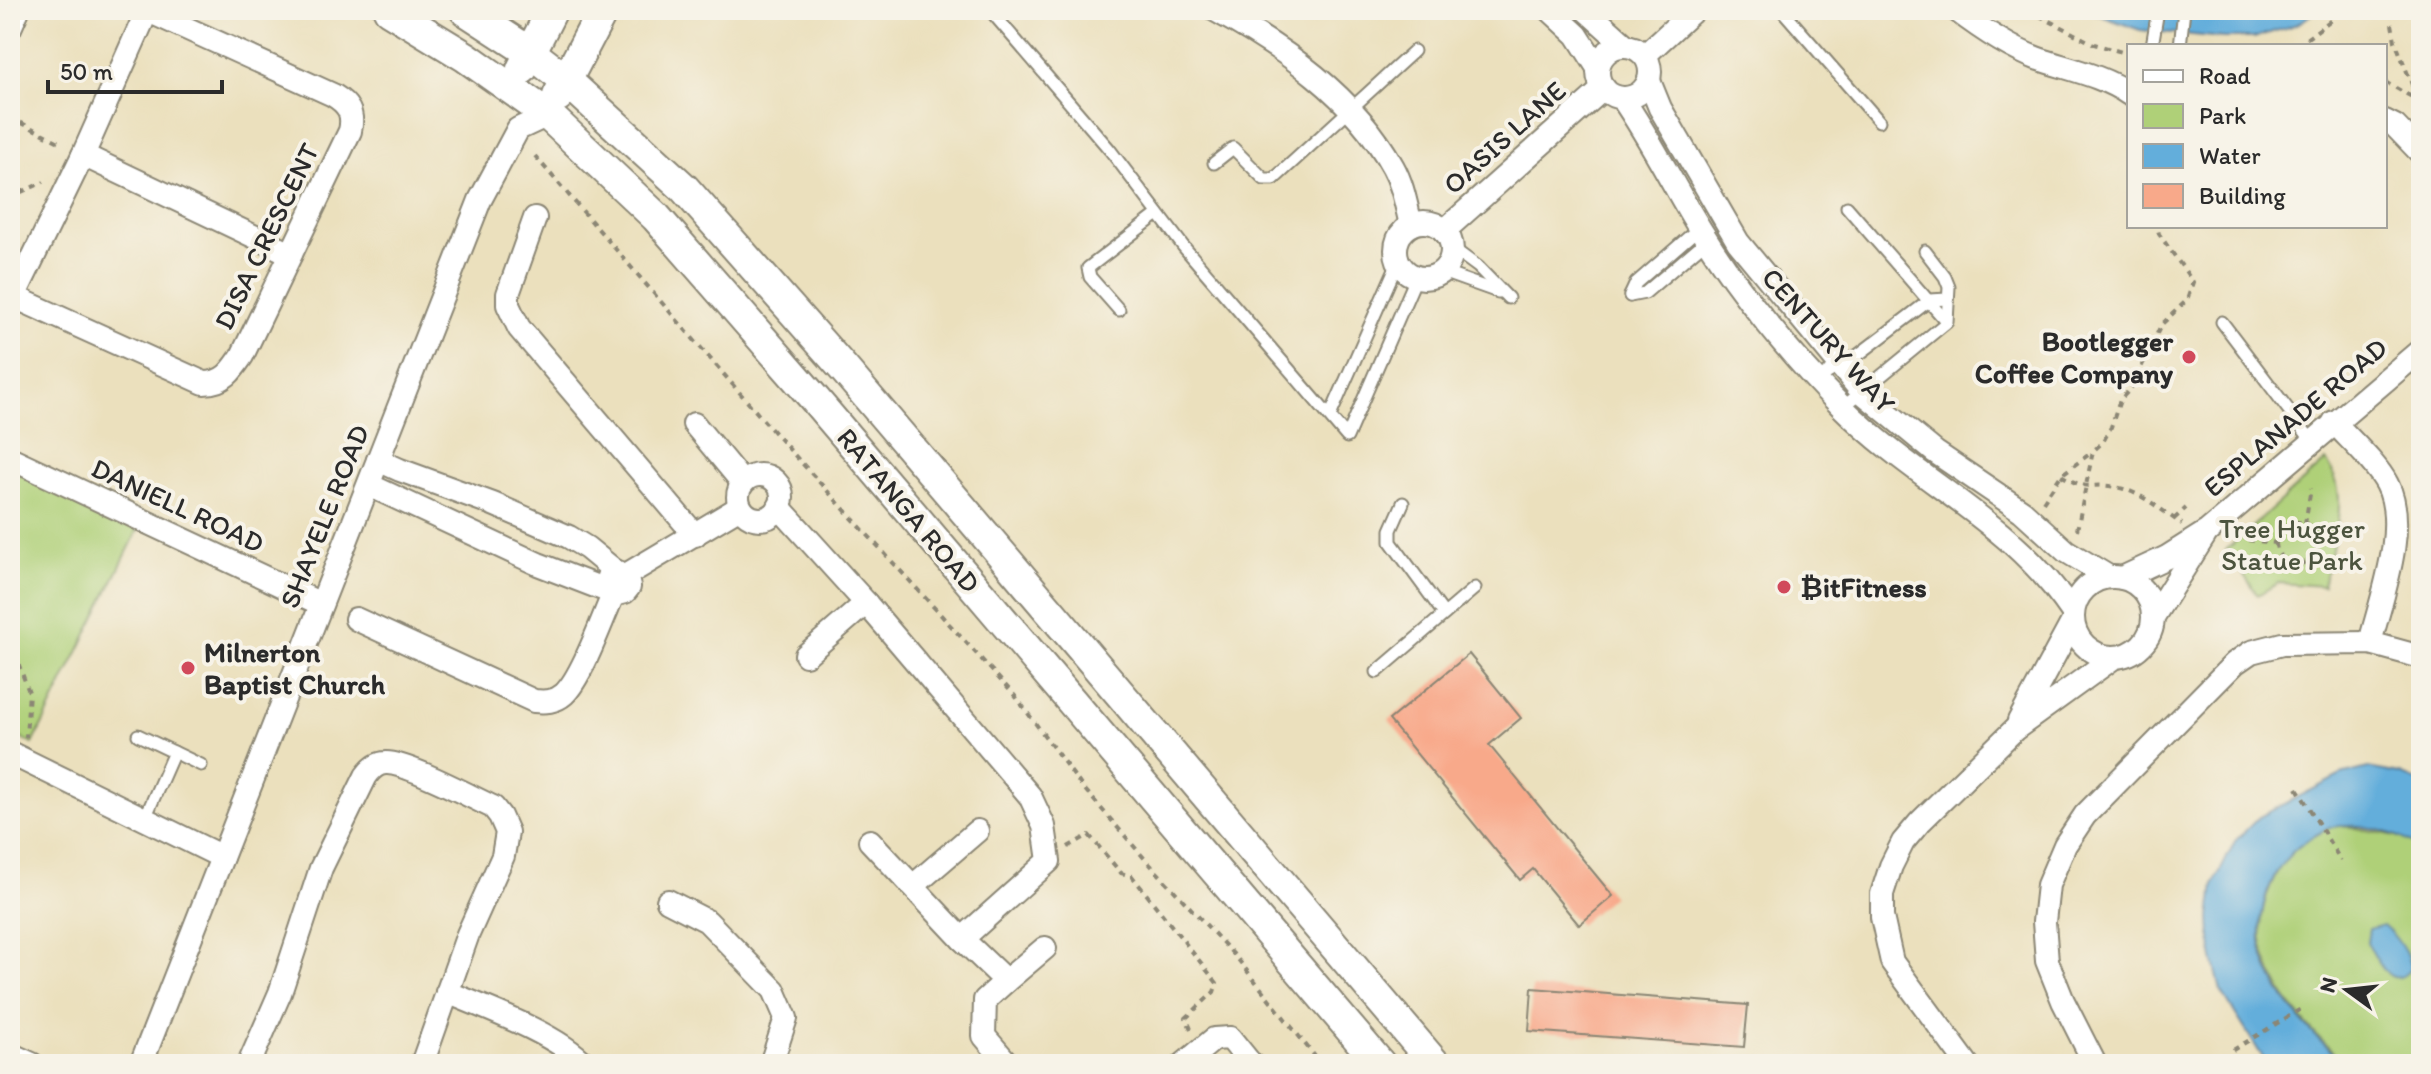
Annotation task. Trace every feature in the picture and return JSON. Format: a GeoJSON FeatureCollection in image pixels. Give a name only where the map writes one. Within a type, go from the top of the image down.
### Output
{"type":"FeatureCollection","features":[{"type":"Feature","properties":{"kind":"main road","name":"RATANGA ROAD"},"geometry":{"type":"LineString","coordinates":[[389,10],[512,88],[548,115],[656,217],[803,385],[1380,1064]]}},
{"type":"Feature","properties":{"kind":"main road","name":"RATANGA ROAD"},"geometry":{"type":"LineString","coordinates":[[465,10],[566,80],[684,188],[814,335],[1435,1064]]}},
{"type":"Feature","properties":{"kind":"main road"},"geometry":{"type":"LineString","coordinates":[[512,88],[552,10]]}},
{"type":"Feature","properties":{"kind":"main road"},"geometry":{"type":"LineString","coordinates":[[548,115],[603,10]]}},
{"type":"Feature","properties":{"kind":"street"},"geometry":{"type":"LineString","coordinates":[[10,28],[18,10]]}},
{"type":"Feature","properties":{"kind":"street"},"geometry":{"type":"LineString","coordinates":[[11,299],[83,155],[146,10]]}},
{"type":"Feature","properties":{"kind":"street","name":"DISA CRESCENT"},"geometry":{"type":"LineString","coordinates":[[11,299],[204,383],[215,383],[232,372],[242,356],[350,131],[351,116],[347,104],[146,10]]}},
{"type":"Feature","properties":{"kind":"street"},"geometry":{"type":"LineString","coordinates":[[1215,10],[1244,16],[1298,61],[1348,109],[1393,167],[1411,225]]}},
{"type":"Feature","properties":{"kind":"street","name":"CENTURY WAY"},"geometry":{"type":"LineString","coordinates":[[1550,10],[1577,35],[1608,85],[1645,131],[1703,234],[1754,306],[1816,380],[1882,444],[2011,540],[2043,572],[2073,617]]}},
{"type":"Feature","properties":{"kind":"street"},"geometry":{"type":"LineString","coordinates":[[1586,10],[1635,50],[1650,68],[1649,81],[1640,93],[1608,85],[1605,54],[1615,47],[1635,50],[1694,10]]}},
{"type":"Feature","properties":{"kind":"street"},"geometry":{"type":"LineString","coordinates":[[1956,10],[2023,52],[2127,93]]}},
{"type":"Feature","properties":{"kind":"street"},"geometry":{"type":"LineString","coordinates":[[2087,75],[2109,77],[2127,73]]}},
{"type":"Feature","properties":{"kind":"street","name":"CENTURY WAY"},"geometry":{"type":"LineString","coordinates":[[1649,81],[1660,108],[1738,242],[1862,392],[1935,452],[2022,511],[2066,551],[2115,577]]}},
{"type":"Feature","properties":{"kind":"street","name":"OASIS LANE"},"geometry":{"type":"LineString","coordinates":[[1448,239],[1608,85]]}},
{"type":"Feature","properties":{"kind":"street"},"geometry":{"type":"LineString","coordinates":[[512,88],[518,129],[548,115]]}},
{"type":"Feature","properties":{"kind":"street"},"geometry":{"type":"LineString","coordinates":[[2387,122],[2416,145],[2421,153]]}},
{"type":"Feature","properties":{"kind":"street","name":"SHAYELE ROAD"},"geometry":{"type":"LineString","coordinates":[[141,1064],[480,200],[518,129]]}},
{"type":"Feature","properties":{"kind":"street"},"geometry":{"type":"LineString","coordinates":[[83,155],[291,254]]}},
{"type":"Feature","properties":{"kind":"street"},"geometry":{"type":"LineString","coordinates":[[535,218],[508,294],[513,317],[519,328],[695,535]]}},
{"type":"Feature","properties":{"kind":"street"},"geometry":{"type":"LineString","coordinates":[[1428,223],[1448,239],[1451,256],[1442,272],[1434,277],[1416,278],[1402,269],[1398,262],[1396,245],[1404,230],[1411,225],[1428,223]]}},
{"type":"Feature","properties":{"kind":"street","name":"ESPLANADE ROAD"},"geometry":{"type":"LineString","coordinates":[[2115,577],[2167,557],[2421,350]]}},
{"type":"Feature","properties":{"kind":"street"},"geometry":{"type":"LineString","coordinates":[[694,424],[742,482]]}},
{"type":"Feature","properties":{"kind":"street"},"geometry":{"type":"LineString","coordinates":[[2323,431],[2386,489],[2395,514],[2394,540],[2370,643]]}},
{"type":"Feature","properties":{"kind":"street","name":"DANIELL ROAD"},"geometry":{"type":"LineString","coordinates":[[10,458],[321,604]]}},
{"type":"Feature","properties":{"kind":"street"},"geometry":{"type":"LineString","coordinates":[[378,460],[514,514],[587,548],[616,583]]}},
{"type":"Feature","properties":{"kind":"street"},"geometry":{"type":"LineString","coordinates":[[757,474],[774,479],[782,494],[779,507],[770,516],[753,518],[740,507],[737,499],[742,482],[757,474]]}},
{"type":"Feature","properties":{"kind":"street"},"geometry":{"type":"LineString","coordinates":[[369,485],[538,564],[616,583]]}},
{"type":"Feature","properties":{"kind":"street"},"geometry":{"type":"LineString","coordinates":[[356,619],[534,701],[546,703],[563,695],[574,681],[616,583],[740,507]]}},
{"type":"Feature","properties":{"kind":"street"},"geometry":{"type":"LineString","coordinates":[[779,507],[866,603],[1030,796],[1044,826],[1049,861],[962,939]]}},
{"type":"Feature","properties":{"kind":"street"},"geometry":{"type":"LineString","coordinates":[[499,546],[514,514]]}},
{"type":"Feature","properties":{"kind":"street","name":"ESPLANADE ROAD"},"geometry":{"type":"LineString","coordinates":[[2153,617],[2198,529]]}},
{"type":"Feature","properties":{"kind":"street"},"geometry":{"type":"LineString","coordinates":[[1967,1061],[1904,982],[1892,962],[1882,917],[1882,894],[1891,866],[1903,842],[1920,822],[2015,729],[2113,658],[2130,654],[2141,646],[2150,633],[2153,617],[2145,593],[2134,583],[2115,577],[2096,581],[2083,590],[2073,617],[2015,729]]}},
{"type":"Feature","properties":{"kind":"street"},"geometry":{"type":"LineString","coordinates":[[806,655],[866,603]]}},
{"type":"Feature","properties":{"kind":"street"},"geometry":{"type":"LineString","coordinates":[[2073,617],[2078,636],[2088,649],[2113,658]]}},
{"type":"Feature","properties":{"kind":"street"},"geometry":{"type":"LineString","coordinates":[[2095,1064],[2047,961],[2044,922],[2048,885],[2065,845],[2085,815],[2235,663],[2251,652],[2282,644],[2370,643],[2421,657]]}},
{"type":"Feature","properties":{"kind":"street"},"geometry":{"type":"LineString","coordinates":[[18,756],[222,857]]}},
{"type":"Feature","properties":{"kind":"street"},"geometry":{"type":"LineString","coordinates":[[249,1064],[280,993],[321,868],[366,776],[372,767],[384,762],[401,765],[493,807],[507,832],[503,856],[468,934],[422,1064]]}},
{"type":"Feature","properties":{"kind":"street"},"geometry":{"type":"LineString","coordinates":[[913,886],[977,831]]}},
{"type":"Feature","properties":{"kind":"street"},"geometry":{"type":"LineString","coordinates":[[870,841],[1006,981]]}},
{"type":"Feature","properties":{"kind":"street"},"geometry":{"type":"LineString","coordinates":[[668,901],[707,921],[774,990],[786,1018],[771,1064]]}},
{"type":"Feature","properties":{"kind":"street"},"geometry":{"type":"LineString","coordinates":[[1008,1064],[984,1036],[985,1000],[1045,948]]}},
{"type":"Feature","properties":{"kind":"street"},"geometry":{"type":"LineString","coordinates":[[447,992],[528,1028],[576,1060]]}},
{"type":"Feature","properties":{"kind":"street"},"geometry":{"type":"LineString","coordinates":[[1184,1064],[1214,1039],[1230,1038],[1251,1064]]}},
{"type":"Feature","properties":{"kind":"street"},"geometry":{"type":"LineString","coordinates":[[10,1054],[32,1064]]}},
{"type":"Feature","properties":{"kind":"lane"},"geometry":{"type":"LineString","coordinates":[[990,10],[1110,150],[1183,246],[1347,437],[1416,278]]}},
{"type":"Feature","properties":{"kind":"lane"},"geometry":{"type":"LineString","coordinates":[[1782,10],[1879,121]]}},
{"type":"Feature","properties":{"kind":"lane"},"geometry":{"type":"LineString","coordinates":[[2153,41],[2158,10]]}},
{"type":"Feature","properties":{"kind":"lane"},"geometry":{"type":"LineString","coordinates":[[2180,44],[2184,10]]}},
{"type":"Feature","properties":{"kind":"lane"},"geometry":{"type":"LineString","coordinates":[[1214,163],[1230,147],[1235,148],[1264,179],[1271,181],[1414,51]]}},
{"type":"Feature","properties":{"kind":"lane"},"geometry":{"type":"LineString","coordinates":[[1847,207],[1947,322]]}},
{"type":"Feature","properties":{"kind":"lane"},"geometry":{"type":"LineString","coordinates":[[1119,310],[1090,277],[1088,268],[1158,214]]}},
{"type":"Feature","properties":{"kind":"lane"},"geometry":{"type":"LineString","coordinates":[[1703,234],[1643,295],[1630,296],[1639,280],[1703,234]]}},
{"type":"Feature","properties":{"kind":"lane"},"geometry":{"type":"LineString","coordinates":[[1442,272],[1503,295],[1448,239]]}},
{"type":"Feature","properties":{"kind":"lane"},"geometry":{"type":"LineString","coordinates":[[1925,251],[1949,287],[1947,322]]}},
{"type":"Feature","properties":{"kind":"lane"},"geometry":{"type":"LineString","coordinates":[[1330,416],[1398,262]]}},
{"type":"Feature","properties":{"kind":"lane"},"geometry":{"type":"LineString","coordinates":[[1816,380],[1930,300],[1947,299]]}},
{"type":"Feature","properties":{"kind":"lane"},"geometry":{"type":"LineString","coordinates":[[1842,408],[1947,322]]}},
{"type":"Feature","properties":{"kind":"lane"},"geometry":{"type":"LineString","coordinates":[[2222,322],[2323,431]]}},
{"type":"Feature","properties":{"kind":"lane"},"geometry":{"type":"LineString","coordinates":[[1403,503],[1391,530],[1391,542],[1444,614]]}},
{"type":"Feature","properties":{"kind":"lane"},"geometry":{"type":"LineString","coordinates":[[1377,672],[1475,588]]}},
{"type":"Feature","properties":{"kind":"lane"},"geometry":{"type":"LineString","coordinates":[[138,735],[201,765]]}},
{"type":"Feature","properties":{"kind":"lane"},"geometry":{"type":"LineString","coordinates":[[145,818],[174,752]]}},
{"type":"Feature","properties":{"kind":"path"},"geometry":{"type":"LineString","coordinates":[[2028,10],[2094,44],[2127,53]]}},
{"type":"Feature","properties":{"kind":"path"},"geometry":{"type":"LineString","coordinates":[[2300,44],[2331,20]]}},
{"type":"Feature","properties":{"kind":"path"},"geometry":{"type":"LineString","coordinates":[[2392,24],[2395,41],[2420,101]]}},
{"type":"Feature","properties":{"kind":"path"},"geometry":{"type":"LineString","coordinates":[[2387,83],[2420,101]]}},
{"type":"Feature","properties":{"kind":"path"},"geometry":{"type":"LineString","coordinates":[[10,117],[83,155]]}},
{"type":"Feature","properties":{"kind":"path"},"geometry":{"type":"LineString","coordinates":[[535,156],[778,437],[1016,697],[1080,784],[1236,957],[1321,1064]]}},
{"type":"Feature","properties":{"kind":"path"},"geometry":{"type":"LineString","coordinates":[[10,197],[47,181],[71,180]]}},
{"type":"Feature","properties":{"kind":"path"},"geometry":{"type":"LineString","coordinates":[[2043,502],[2061,475],[2103,442],[2120,400],[2132,387],[2161,325],[2187,300],[2193,289],[2193,282],[2158,228]]}},
{"type":"Feature","properties":{"kind":"path"},"geometry":{"type":"LineString","coordinates":[[2076,540],[2093,451]]}},
{"type":"Feature","properties":{"kind":"path"},"geometry":{"type":"LineString","coordinates":[[2061,475],[2085,487],[2114,486],[2137,494],[2174,519],[2198,529]]}},
{"type":"Feature","properties":{"kind":"path"},"geometry":{"type":"LineString","coordinates":[[2305,524],[2311,488]]}},
{"type":"Feature","properties":{"kind":"path"},"geometry":{"type":"LineString","coordinates":[[2174,519],[2186,508]]}},
{"type":"Feature","properties":{"kind":"path"},"geometry":{"type":"LineString","coordinates":[[2289,524],[2305,524],[2318,543],[2311,558],[2297,564],[2289,563],[2282,558],[2276,543],[2277,535],[2289,524]]}},
{"type":"Feature","properties":{"kind":"path"},"geometry":{"type":"LineString","coordinates":[[2248,540],[2276,543]]}},
{"type":"Feature","properties":{"kind":"path"},"geometry":{"type":"LineString","coordinates":[[10,641],[29,692],[18,756]]}},
{"type":"Feature","properties":{"kind":"path"},"geometry":{"type":"LineString","coordinates":[[2297,788],[2341,861]]}},
{"type":"Feature","properties":{"kind":"path"},"geometry":{"type":"LineString","coordinates":[[1047,842],[1070,847],[1089,835],[1121,873],[1132,876],[1217,983],[1214,992],[1186,1018],[1205,1047]]}},
{"type":"Feature","properties":{"kind":"path"},"geometry":{"type":"LineString","coordinates":[[2233,1050],[2304,1007]]}},
{"type":"Feature","properties":{"kind":"green space","name":"Tree Hugger Statue Park"},"geometry":{"type":"Polygon","coordinates":[[[2326,461],[2334,475],[2339,506],[2335,539],[2323,586],[2278,583],[2258,595],[2226,550],[2326,461]]]}},
{"type":"Feature","properties":{"kind":"green space"},"geometry":{"type":"Polygon","coordinates":[[[10,469],[138,530],[33,744],[10,733],[10,469]]]}},
{"type":"Feature","properties":{"kind":"green space"},"geometry":{"type":"Polygon","coordinates":[[[2337,824],[2406,838],[2421,849],[2421,1064],[2345,1063],[2293,1008],[2268,964],[2262,940],[2262,915],[2275,876],[2298,846],[2337,824]]]}},
{"type":"Feature","properties":{"kind":"water"},"geometry":{"type":"Polygon","coordinates":[[[2085,10],[2319,10],[2297,24],[2254,38],[2224,38],[2140,30],[2085,10]]]}},
{"type":"Feature","properties":{"kind":"water"},"geometry":{"type":"Polygon","coordinates":[[[2368,768],[2400,774],[2421,783],[2421,849],[2383,831],[2337,825],[2304,843],[2282,865],[2273,878],[2263,909],[2261,941],[2264,958],[2271,976],[2292,1009],[2346,1064],[2267,1064],[2221,991],[2212,954],[2210,918],[2214,884],[2235,841],[2259,817],[2341,775],[2368,768]]]}},
{"type":"Feature","properties":{"kind":"water"},"geometry":{"type":"Polygon","coordinates":[[[2383,925],[2407,957],[2410,969],[2397,978],[2385,971],[2367,942],[2369,929],[2383,925]]]}},
{"type":"Feature","properties":{"kind":"building"},"geometry":{"type":"Polygon","coordinates":[[[1469,654],[1521,718],[1489,745],[1613,896],[1579,925],[1533,869],[1520,880],[1389,720],[1469,654]]]}},
{"type":"Feature","properties":{"kind":"building"},"geometry":{"type":"Polygon","coordinates":[[[1532,988],[1748,1005],[1744,1047],[1529,1031],[1532,988]]]}},
{"type":"Feature","properties":{"kind":"place","name":"Bootlegger Coffee Company"},"geometry":{"type":"Point","coordinates":[2189,357]}},
{"type":"Feature","properties":{"kind":"place","name":"₿itFitness"},"geometry":{"type":"Point","coordinates":[1784,587]}},
{"type":"Feature","properties":{"kind":"place","name":"Milnerton Baptist Church"},"geometry":{"type":"Point","coordinates":[188,668]}}]}
